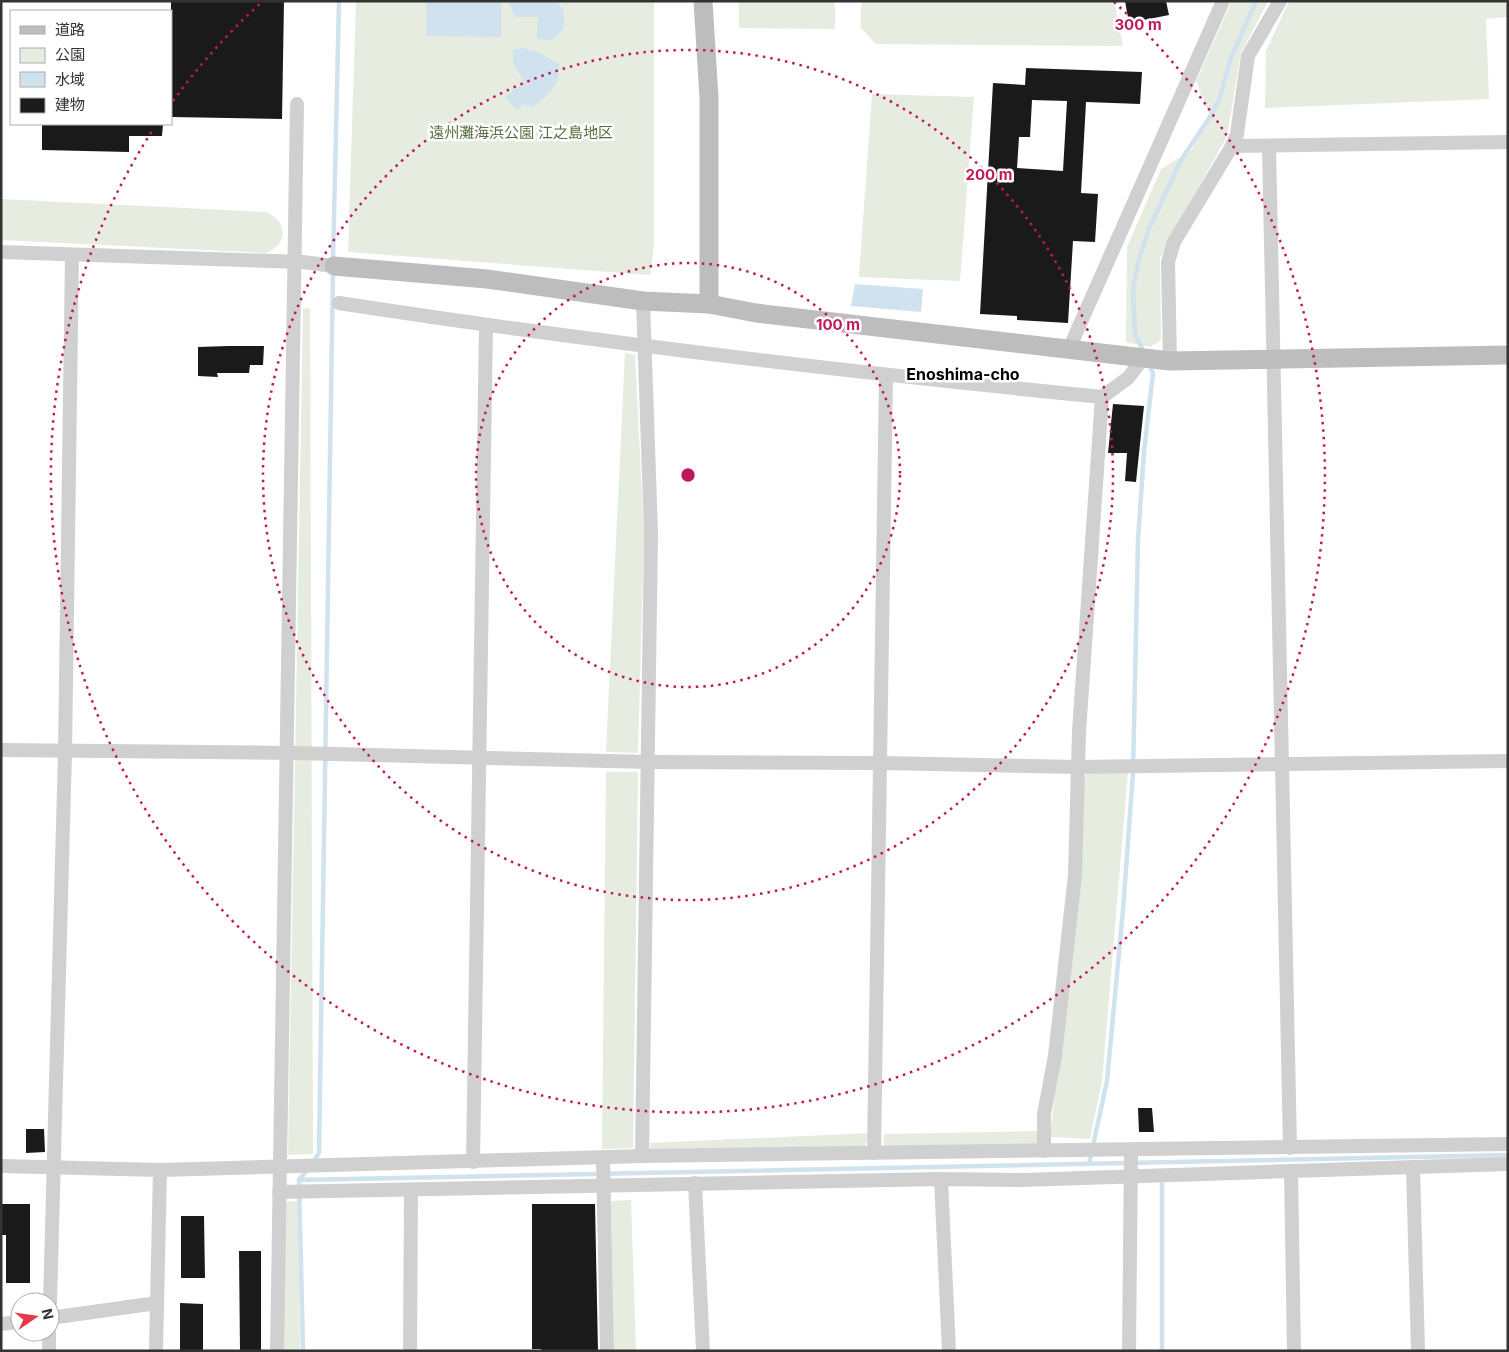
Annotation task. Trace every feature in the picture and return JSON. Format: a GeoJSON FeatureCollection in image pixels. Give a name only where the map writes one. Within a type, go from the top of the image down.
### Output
{"type":"FeatureCollection","features":[{"type":"Feature","properties":{"kind":"street"},"geometry":{"type":"LineString","coordinates":[[703,1],[709,98],[709,304]]}},
{"type":"Feature","properties":{"kind":"street"},"geometry":{"type":"LineString","coordinates":[[1069,349],[1223,1]]}},
{"type":"Feature","properties":{"kind":"street"},"geometry":{"type":"LineString","coordinates":[[1170,361],[1168,262],[1174,242],[1232,146],[1237,134],[1248,56],[1280,1]]}},
{"type":"Feature","properties":{"kind":"street"},"geometry":{"type":"LineString","coordinates":[[277,1351],[298,262],[297,104]]}},
{"type":"Feature","properties":{"kind":"street"},"geometry":{"type":"LineString","coordinates":[[1232,146],[1508,142]]}},
{"type":"Feature","properties":{"kind":"street"},"geometry":{"type":"LineString","coordinates":[[1269,146],[1290,1148]]}},
{"type":"Feature","properties":{"kind":"street"},"geometry":{"type":"LineString","coordinates":[[1,252],[298,262],[487,278],[643,301],[709,304],[756,313],[1170,361],[1508,355]]}},
{"type":"Feature","properties":{"kind":"street"},"geometry":{"type":"LineString","coordinates":[[50,1292],[65,752],[72,255]]}},
{"type":"Feature","properties":{"kind":"street"},"geometry":{"type":"LineString","coordinates":[[642,1156],[651,533],[643,301]]}},
{"type":"Feature","properties":{"kind":"street"},"geometry":{"type":"LineString","coordinates":[[339,304],[644,347],[886,376],[1102,397],[1128,378],[1144,357]]}},
{"type":"Feature","properties":{"kind":"street"},"geometry":{"type":"LineString","coordinates":[[473,1162],[486,326]]}},
{"type":"Feature","properties":{"kind":"street"},"geometry":{"type":"LineString","coordinates":[[874,1153],[886,376]]}},
{"type":"Feature","properties":{"kind":"street"},"geometry":{"type":"LineString","coordinates":[[1044,1151],[1044,1114],[1055,1056],[1075,874],[1077,767],[1102,397]]}},
{"type":"Feature","properties":{"kind":"street"},"geometry":{"type":"LineString","coordinates":[[1,750],[326,754],[649,762],[881,763],[1077,767],[1508,761]]}},
{"type":"Feature","properties":{"kind":"street"},"geometry":{"type":"LineString","coordinates":[[280,1192],[941,1179],[1023,1180],[1131,1162],[1290,1148],[1508,1144]]}},
{"type":"Feature","properties":{"kind":"street"},"geometry":{"type":"LineString","coordinates":[[1,1166],[160,1170],[642,1156],[1044,1151],[1131,1162],[1290,1171],[1508,1164]]}},
{"type":"Feature","properties":{"kind":"street"},"geometry":{"type":"LineString","coordinates":[[603,1158],[607,1351]]}},
{"type":"Feature","properties":{"kind":"street"},"geometry":{"type":"LineString","coordinates":[[1129,1351],[1131,1162]]}},
{"type":"Feature","properties":{"kind":"street"},"geometry":{"type":"LineString","coordinates":[[1413,1167],[1418,1351]]}},
{"type":"Feature","properties":{"kind":"street"},"geometry":{"type":"LineString","coordinates":[[156,1351],[160,1170]]}},
{"type":"Feature","properties":{"kind":"street"},"geometry":{"type":"LineString","coordinates":[[1290,1171],[1294,1351]]}},
{"type":"Feature","properties":{"kind":"street"},"geometry":{"type":"LineString","coordinates":[[941,1179],[949,1351]]}},
{"type":"Feature","properties":{"kind":"street"},"geometry":{"type":"LineString","coordinates":[[695,1184],[703,1351]]}},
{"type":"Feature","properties":{"kind":"street"},"geometry":{"type":"LineString","coordinates":[[410,1351],[412,1190]]}},
{"type":"Feature","properties":{"kind":"street"},"geometry":{"type":"LineString","coordinates":[[60,1317],[157,1303]]}},
{"type":"Feature","properties":{"kind":"green space","name":"遠州灘海浜公園 江之島地区"},"geometry":{"type":"Polygon","coordinates":[[[356,1],[654,1],[654,246],[650,275],[348,252],[356,1]]]}},
{"type":"Feature","properties":{"kind":"green space"},"geometry":{"type":"Polygon","coordinates":[[[739,1],[835,1],[835,29],[739,28],[739,1]]]}},
{"type":"Feature","properties":{"kind":"green space"},"geometry":{"type":"Polygon","coordinates":[[[861,1],[1114,1],[1123,46],[876,44],[861,28],[861,1]]]}},
{"type":"Feature","properties":{"kind":"green space"},"geometry":{"type":"Polygon","coordinates":[[[1232,1],[1268,1],[1241,53],[1227,136],[1160,258],[1161,340],[1150,347],[1126,342],[1127,247],[1161,169],[1192,150],[1209,114],[1196,81],[1232,1]]]}},
{"type":"Feature","properties":{"kind":"green space"},"geometry":{"type":"Polygon","coordinates":[[[1289,1],[1508,1],[1508,17],[1486,19],[1489,99],[1265,108],[1266,51],[1289,1]]]}},
{"type":"Feature","properties":{"kind":"green space"},"geometry":{"type":"Polygon","coordinates":[[[872,94],[974,97],[960,281],[859,277],[872,94]]]}},
{"type":"Feature","properties":{"kind":"green space"},"geometry":{"type":"Polygon","coordinates":[[[1,199],[266,212],[278,222],[282,227],[283,233],[278,245],[265,253],[1,240],[1,199]]]}},
{"type":"Feature","properties":{"kind":"green space"},"geometry":{"type":"Polygon","coordinates":[[[310,308],[313,1154],[288,1155],[303,309],[310,308]]]}},
{"type":"Feature","properties":{"kind":"green space"},"geometry":{"type":"Polygon","coordinates":[[[625,353],[635,355],[644,534],[638,753],[606,752],[625,353]]]}},
{"type":"Feature","properties":{"kind":"green space"},"geometry":{"type":"Polygon","coordinates":[[[606,772],[638,772],[633,1148],[602,1149],[606,772]]]}},
{"type":"Feature","properties":{"kind":"green space"},"geometry":{"type":"Polygon","coordinates":[[[1128,772],[1102,1081],[1090,1139],[1050,1137],[1077,897],[1083,781],[1087,773],[1128,772]]]}},
{"type":"Feature","properties":{"kind":"green space"},"geometry":{"type":"Polygon","coordinates":[[[1038,1131],[1038,1147],[884,1149],[884,1134],[1038,1131]]]}},
{"type":"Feature","properties":{"kind":"green space"},"geometry":{"type":"Polygon","coordinates":[[[870,1133],[864,1148],[650,1151],[650,1143],[870,1133]]]}},
{"type":"Feature","properties":{"kind":"green space"},"geometry":{"type":"Polygon","coordinates":[[[631,1200],[636,1351],[614,1351],[611,1201],[631,1200]]]}},
{"type":"Feature","properties":{"kind":"green space"},"geometry":{"type":"Polygon","coordinates":[[[298,1201],[300,1351],[284,1351],[284,1202],[298,1201]]]}},
{"type":"Feature","properties":{"kind":"water"},"geometry":{"type":"Polygon","coordinates":[[[426,1],[501,1],[501,37],[426,36],[426,1]]]}},
{"type":"Feature","properties":{"kind":"water"},"geometry":{"type":"Polygon","coordinates":[[[508,1],[556,1],[563,9],[564,28],[553,40],[537,39],[538,17],[515,17],[508,1]]]}},
{"type":"Feature","properties":{"kind":"water"},"geometry":{"type":"Polygon","coordinates":[[[522,48],[535,51],[559,64],[559,72],[555,85],[533,107],[524,104],[517,110],[505,97],[524,82],[513,62],[513,50],[522,48]]]}},
{"type":"Feature","properties":{"kind":"water"},"geometry":{"type":"Polygon","coordinates":[[[855,284],[923,289],[921,312],[851,306],[855,284]]]}},
{"type":"Feature","properties":{"kind":"building"},"geometry":{"type":"Polygon","coordinates":[[[171,1],[284,1],[282,119],[172,117],[171,1]]]}},
{"type":"Feature","properties":{"kind":"building"},"geometry":{"type":"Polygon","coordinates":[[[1125,1],[1166,1],[1169,15],[1129,23],[1125,1]]]}},
{"type":"Feature","properties":{"kind":"building"},"geometry":{"type":"Polygon","coordinates":[[[1026,68],[1142,72],[1140,104],[1086,102],[1081,193],[1098,194],[1095,242],[1073,241],[1068,323],[1017,320],[1017,316],[980,314],[993,83],[1025,85],[1026,68]],[[1032,100],[1030,137],[1019,137],[1017,168],[1063,171],[1067,101],[1032,100]]]}},
{"type":"Feature","properties":{"kind":"building"},"geometry":{"type":"Polygon","coordinates":[[[42,125],[163,125],[162,136],[129,136],[129,152],[42,150],[42,125]]]}},
{"type":"Feature","properties":{"kind":"building"},"geometry":{"type":"Polygon","coordinates":[[[264,346],[263,365],[250,365],[249,373],[217,373],[218,377],[198,376],[198,347],[264,346]]]}},
{"type":"Feature","properties":{"kind":"building"},"geometry":{"type":"Polygon","coordinates":[[[1113,404],[1144,406],[1136,482],[1125,481],[1127,453],[1108,453],[1113,404]]]}},
{"type":"Feature","properties":{"kind":"building"},"geometry":{"type":"Polygon","coordinates":[[[1138,1108],[1152,1108],[1154,1132],[1139,1132],[1138,1108]]]}},
{"type":"Feature","properties":{"kind":"building"},"geometry":{"type":"Polygon","coordinates":[[[26,1129],[44,1129],[45,1152],[26,1153],[26,1129]]]}},
{"type":"Feature","properties":{"kind":"building"},"geometry":{"type":"Polygon","coordinates":[[[1,1204],[30,1204],[30,1283],[6,1283],[6,1235],[1,1235],[1,1204]]]}},
{"type":"Feature","properties":{"kind":"building"},"geometry":{"type":"Polygon","coordinates":[[[532,1204],[595,1204],[598,1351],[541,1351],[541,1349],[532,1349],[532,1204]]]}},
{"type":"Feature","properties":{"kind":"building"},"geometry":{"type":"Polygon","coordinates":[[[181,1216],[204,1216],[205,1278],[181,1278],[181,1216]]]}},
{"type":"Feature","properties":{"kind":"building"},"geometry":{"type":"Polygon","coordinates":[[[239,1251],[261,1251],[261,1351],[240,1351],[239,1251]]]}},
{"type":"Feature","properties":{"kind":"building"},"geometry":{"type":"Polygon","coordinates":[[[180,1303],[203,1304],[203,1351],[180,1351],[180,1303]]]}},
{"type":"Feature","properties":{"kind":"waterway"},"geometry":{"type":"LineString","coordinates":[[333,261],[339,1]]}},
{"type":"Feature","properties":{"kind":"waterway"},"geometry":{"type":"LineString","coordinates":[[1144,353],[1135,334],[1133,289],[1139,259],[1148,231],[1181,160],[1212,114],[1220,97],[1231,58],[1256,1]]}},
{"type":"Feature","properties":{"kind":"waterway"},"geometry":{"type":"LineString","coordinates":[[313,1162],[319,1153],[333,269]]}},
{"type":"Feature","properties":{"kind":"waterway"},"geometry":{"type":"LineString","coordinates":[[1089,1164],[1107,1081],[1123,910],[1133,773],[1138,540],[1144,452],[1153,373],[1149,365]]}},
{"type":"Feature","properties":{"kind":"waterway"},"geometry":{"type":"LineString","coordinates":[[299,1180],[1508,1155]]}},
{"type":"Feature","properties":{"kind":"waterway"},"geometry":{"type":"LineString","coordinates":[[303,1351],[299,1180],[307,1170]]}},
{"type":"Feature","properties":{"kind":"waterway"},"geometry":{"type":"LineString","coordinates":[[1162,1184],[1162,1351]]}},
{"type":"Feature","properties":{"kind":"district","name":"Enoshima-cho"},"geometry":{"type":"Point","coordinates":[963,374]}}]}
